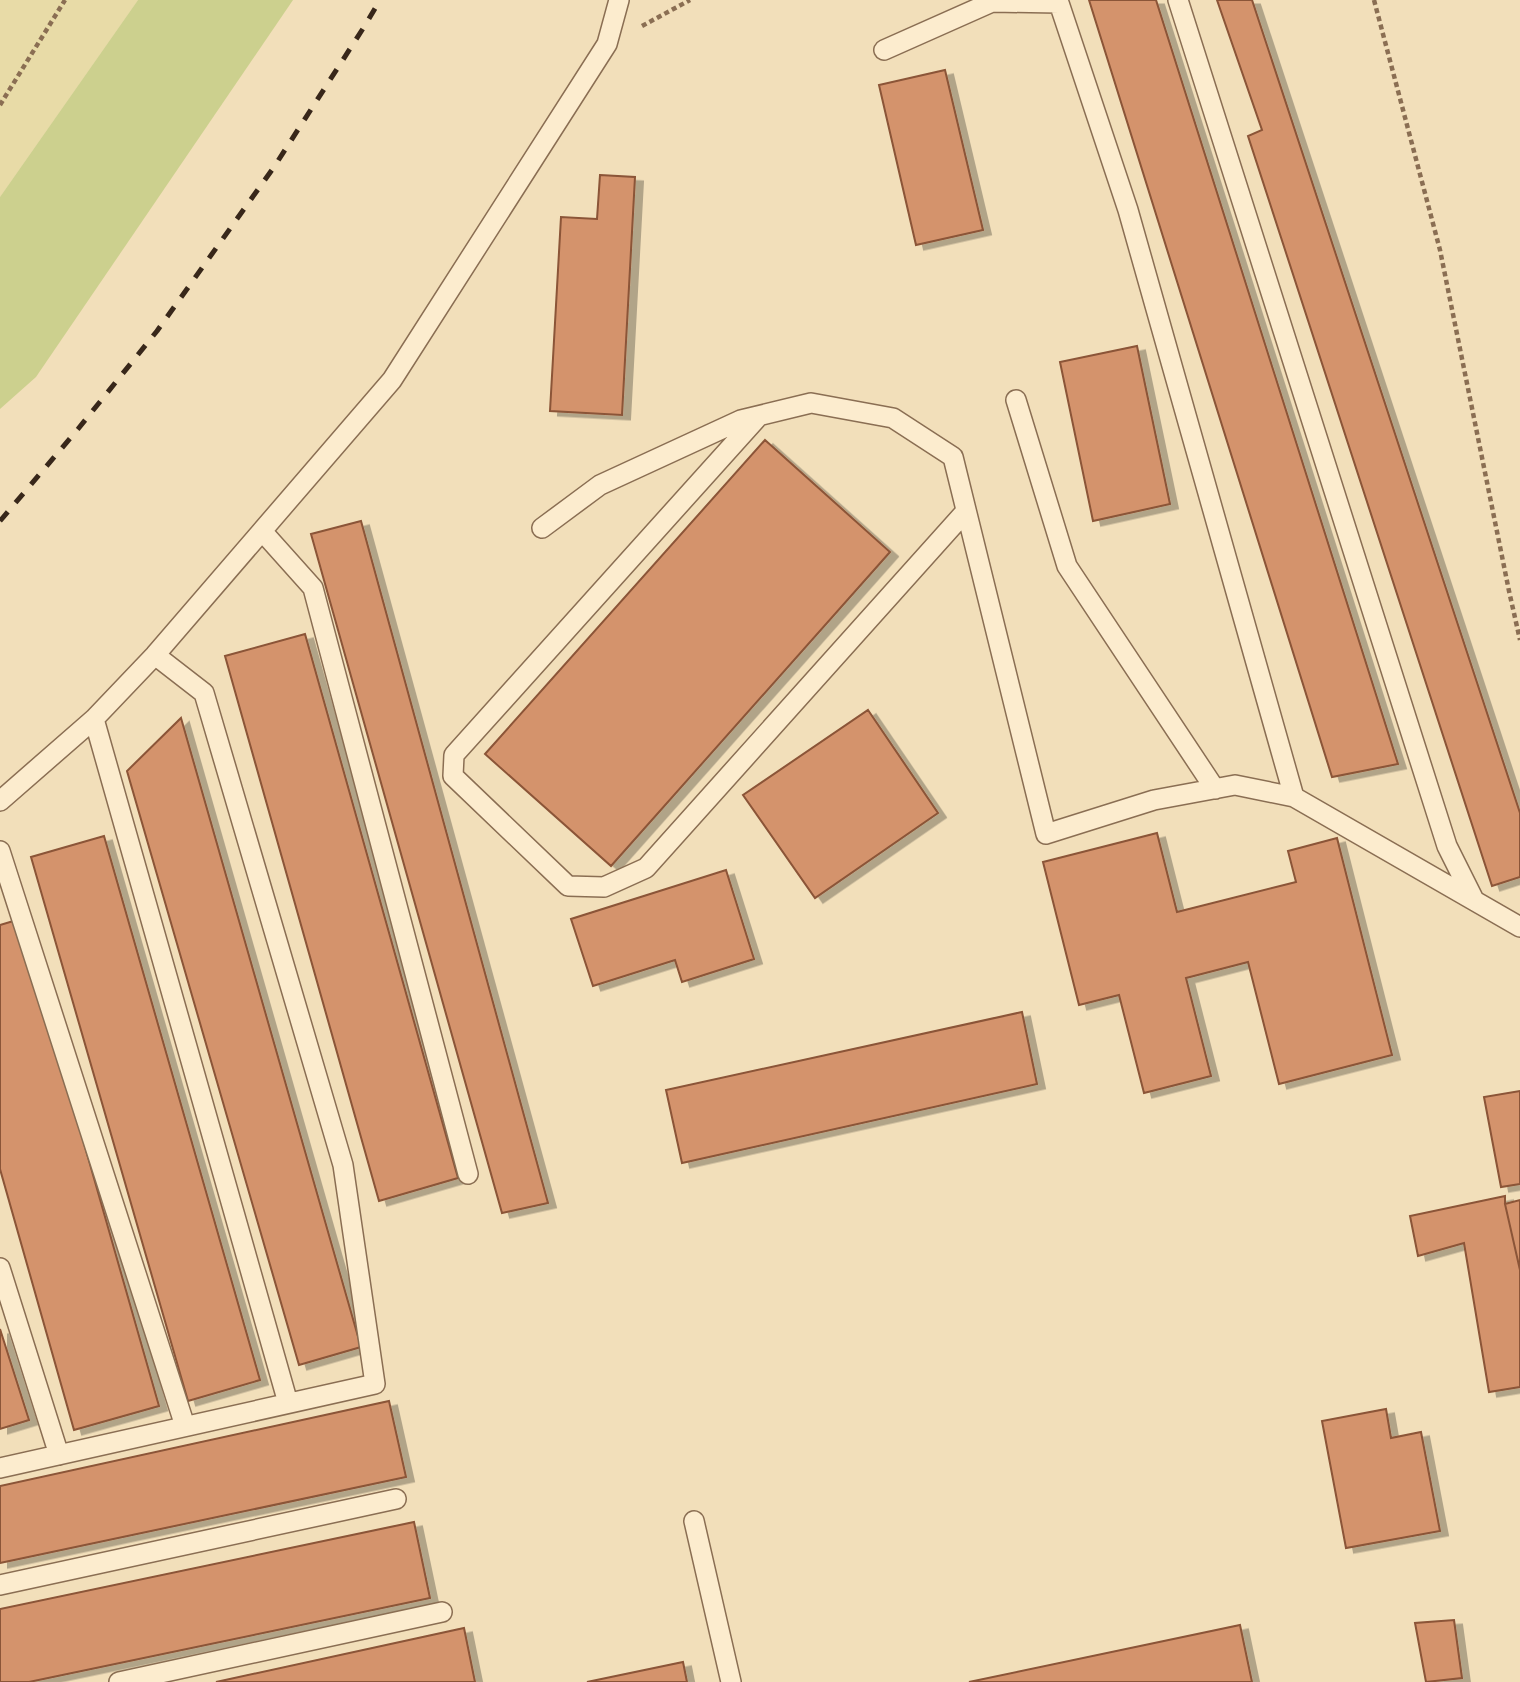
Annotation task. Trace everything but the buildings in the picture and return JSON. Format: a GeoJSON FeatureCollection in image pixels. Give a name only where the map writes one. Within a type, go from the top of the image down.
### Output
{"type":"FeatureCollection","features":[{"type":"Feature","properties":{"kind":"lane"},"geometry":{"type":"LineString","coordinates":[[0,802],[93,719],[155,655],[393,380],[607,44],[619,0]]}},
{"type":"Feature","properties":{"kind":"lane"},"geometry":{"type":"LineString","coordinates":[[1178,0],[1447,846],[1474,900]]}},
{"type":"Feature","properties":{"kind":"lane"},"geometry":{"type":"LineString","coordinates":[[884,50],[992,2],[1058,1],[1128,210],[1294,797]]}},
{"type":"Feature","properties":{"kind":"lane"},"geometry":{"type":"LineString","coordinates":[[1016,400],[1066,566],[1215,789]]}},
{"type":"Feature","properties":{"kind":"lane"},"geometry":{"type":"LineString","coordinates":[[542,528],[600,485],[741,420],[811,403],[892,418],[953,457],[1046,834],[1154,800],[1235,785],[1294,797],[1520,927]]}},
{"type":"Feature","properties":{"kind":"lane"},"geometry":{"type":"LineString","coordinates":[[759,416],[454,755],[453,776],[568,886],[604,887],[646,868],[966,511]]}},
{"type":"Feature","properties":{"kind":"lane"},"geometry":{"type":"LineString","coordinates":[[262,531],[313,588],[468,1174]]}},
{"type":"Feature","properties":{"kind":"lane"},"geometry":{"type":"LineString","coordinates":[[0,1468],[375,1384],[343,1165],[204,693],[155,655]]}},
{"type":"Feature","properties":{"kind":"lane"},"geometry":{"type":"LineString","coordinates":[[93,719],[288,1404]]}},
{"type":"Feature","properties":{"kind":"lane"},"geometry":{"type":"LineString","coordinates":[[0,851],[185,1426]]}},
{"type":"Feature","properties":{"kind":"lane"},"geometry":{"type":"LineString","coordinates":[[0,1268],[60,1455]]}},
{"type":"Feature","properties":{"kind":"lane"},"geometry":{"type":"LineString","coordinates":[[0,1585],[396,1499]]}},
{"type":"Feature","properties":{"kind":"lane"},"geometry":{"type":"LineString","coordinates":[[694,1521],[731,1682]]}},
{"type":"Feature","properties":{"kind":"lane"},"geometry":{"type":"LineString","coordinates":[[119,1682],[442,1612]]}},
{"type":"Feature","properties":{"kind":"path"},"geometry":{"type":"LineString","coordinates":[[0,105],[65,0]]}},
{"type":"Feature","properties":{"kind":"path"},"geometry":{"type":"LineString","coordinates":[[607,44],[690,0]]}},
{"type":"Feature","properties":{"kind":"path"},"geometry":{"type":"LineString","coordinates":[[1374,0],[1440,250],[1520,640]]}},
{"type":"Feature","properties":{"kind":"shaded area"},"geometry":{"type":"Polygon","coordinates":[[[0,0],[138,0],[0,197],[0,0]]]}},
{"type":"Feature","properties":{"kind":"green space"},"geometry":{"type":"Polygon","coordinates":[[[138,0],[293,0],[36,377],[0,409],[0,197],[138,0]]]}},
{"type":"Feature","properties":{"kind":"railway"},"geometry":{"type":"LineString","coordinates":[[0,521],[157,331],[274,167],[380,0]]}}]}
